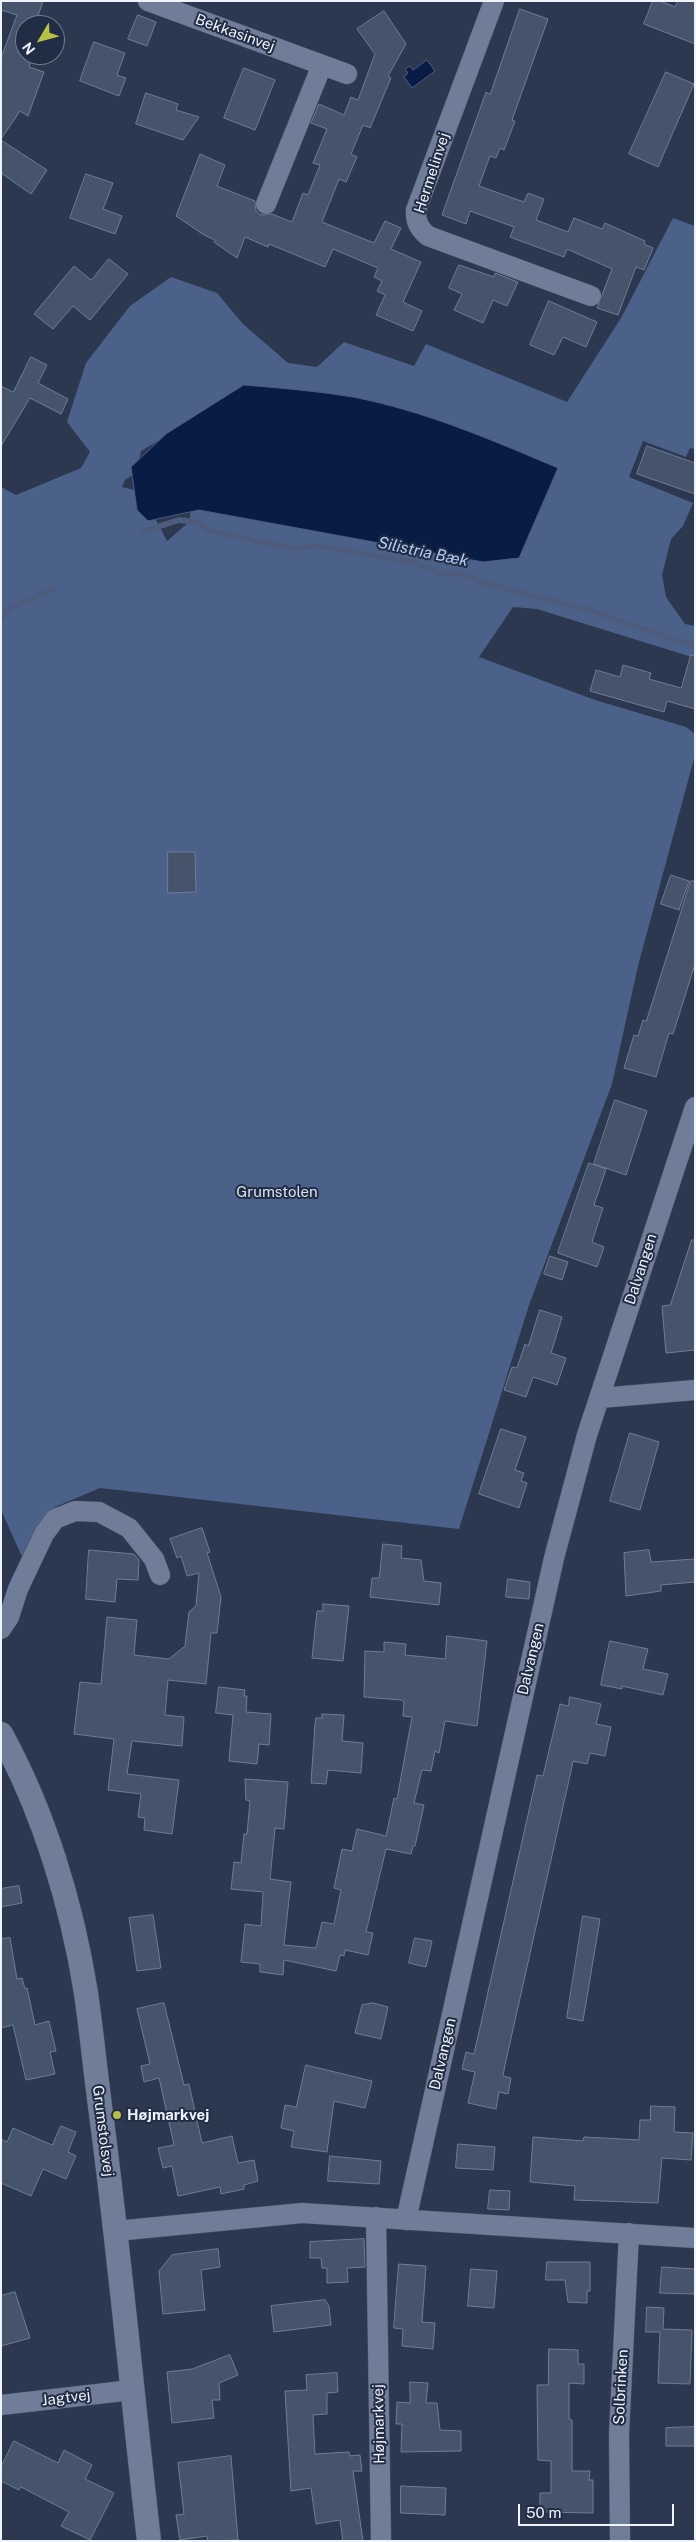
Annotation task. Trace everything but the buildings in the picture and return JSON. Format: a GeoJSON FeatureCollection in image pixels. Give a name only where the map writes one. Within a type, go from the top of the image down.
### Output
{"type":"FeatureCollection","features":[{"type":"Feature","properties":{"kind":"street","name":"Bekkasinvej"},"geometry":{"type":"LineString","coordinates":[[148,1],[347,74]]}},
{"type":"Feature","properties":{"kind":"street","name":"Hermelinvej"},"geometry":{"type":"LineString","coordinates":[[494,1],[416,210],[415,218],[422,232],[428,236],[591,296]]}},
{"type":"Feature","properties":{"kind":"street"},"geometry":{"type":"LineString","coordinates":[[266,204],[322,65]]}},
{"type":"Feature","properties":{"kind":"street","name":"Dalvangen"},"geometry":{"type":"LineString","coordinates":[[406,2220],[554,1558],[600,1398],[695,1107]]}},
{"type":"Feature","properties":{"kind":"street"},"geometry":{"type":"LineString","coordinates":[[600,1398],[695,1390]]}},
{"type":"Feature","properties":{"kind":"street"},"geometry":{"type":"LineString","coordinates":[[1,1628],[9,1617],[18,1589],[44,1534],[56,1519],[75,1511],[99,1512],[129,1528],[154,1558],[160,1575]]}},
{"type":"Feature","properties":{"kind":"street","name":"Grumstolsvej"},"geometry":{"type":"LineString","coordinates":[[1,1734],[36,1812],[68,1911],[86,1992],[116,2231],[149,2541]]}},
{"type":"Feature","properties":{"kind":"street"},"geometry":{"type":"LineString","coordinates":[[116,2231],[302,2213],[695,2238]]}},
{"type":"Feature","properties":{"kind":"street","name":"Højmarkvej"},"geometry":{"type":"LineString","coordinates":[[376,2218],[380,2541]]}},
{"type":"Feature","properties":{"kind":"street","name":"Solbrinken"},"geometry":{"type":"LineString","coordinates":[[620,2541],[619,2433],[629,2233]]}},
{"type":"Feature","properties":{"kind":"street","name":"Jagtvej"},"geometry":{"type":"LineString","coordinates":[[1,2406],[132,2390]]}},
{"type":"Feature","properties":{"kind":"green space","name":"Grumstolen"},"geometry":{"type":"Polygon","coordinates":[[[673,218],[695,226],[695,449],[690,448],[686,457],[643,441],[629,477],[693,503],[683,526],[671,539],[662,575],[666,597],[685,624],[695,626],[695,658],[537,609],[513,607],[479,657],[595,700],[686,727],[695,734],[695,755],[638,966],[612,1084],[529,1305],[459,1529],[100,1488],[55,1507],[24,1561],[1,1510],[1,487],[16,495],[81,468],[90,452],[67,422],[86,363],[130,306],[171,277],[217,293],[243,324],[288,363],[317,367],[344,342],[414,366],[426,344],[567,402],[621,318],[673,218]],[[170,434],[141,451],[137,472],[125,480],[122,487],[134,490],[151,510],[167,541],[189,522],[202,441],[170,434]]]}},
{"type":"Feature","properties":{"kind":"shaded area"},"geometry":{"type":"Polygon","coordinates":[[[427,60],[435,71],[412,88],[404,77],[408,73],[405,69],[410,66],[413,70],[427,60]]]}},
{"type":"Feature","properties":{"kind":"shaded area"},"geometry":{"type":"Polygon","coordinates":[[[244,385],[326,393],[380,403],[458,427],[558,468],[519,558],[483,562],[199,510],[148,521],[137,510],[131,467],[166,434],[244,385]]]}},
{"type":"Feature","properties":{"kind":"waterway","name":"Silistria Bæk"},"geometry":{"type":"LineString","coordinates":[[144,531],[179,520],[196,522],[211,531],[295,549],[318,546],[412,562],[439,573],[462,574],[485,583],[588,610],[695,646]]}},
{"type":"Feature","properties":{"kind":"waterway","name":"Silistria Bæk"},"geometry":{"type":"LineString","coordinates":[[1,618],[10,608],[53,589]]}},
{"type":"Feature","properties":{"kind":"place","name":"Højmarkvej"},"geometry":{"type":"Point","coordinates":[117,2115]}}]}
